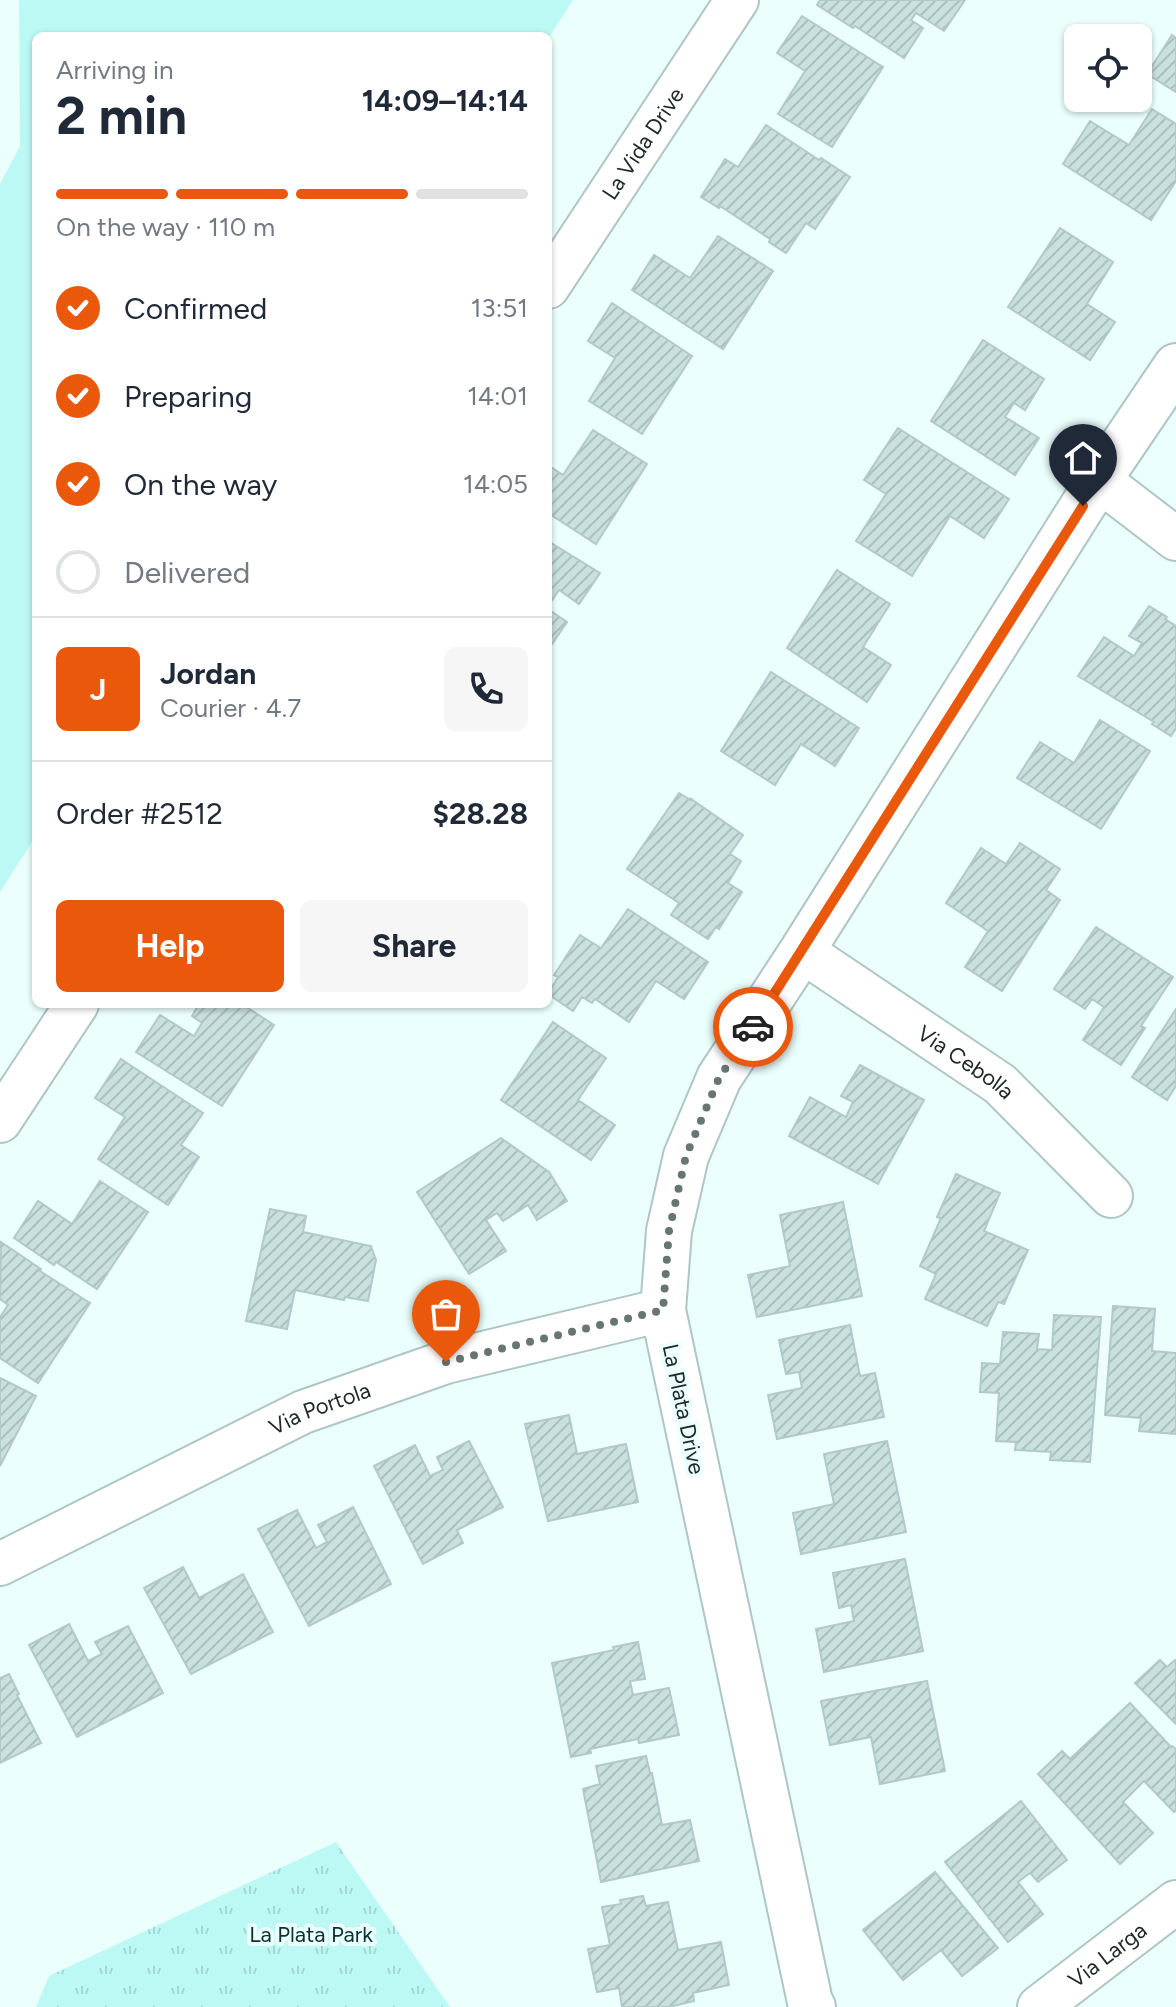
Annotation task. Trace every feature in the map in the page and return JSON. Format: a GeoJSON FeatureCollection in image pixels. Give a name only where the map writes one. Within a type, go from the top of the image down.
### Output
{"type":"FeatureCollection","features":[{"type":"Feature","properties":{"kind":"street","name":"La Vida Drive"},"geometry":{"type":"LineString","coordinates":[[552,281],[737,0]]}},
{"type":"Feature","properties":{"kind":"street","name":"La Plata Drive"},"geometry":{"type":"LineString","coordinates":[[813,2007],[663,1310],[669,1231],[686,1156],[719,1078],[1099,480],[1176,366]]}},
{"type":"Feature","properties":{"kind":"street"},"geometry":{"type":"LineString","coordinates":[[1099,480],[1176,539]]}},
{"type":"Feature","properties":{"kind":"street","name":"Via Cebolla"},"geometry":{"type":"LineString","coordinates":[[802,951],[1000,1084],[1111,1196]]}},
{"type":"Feature","properties":{"kind":"street"},"geometry":{"type":"LineString","coordinates":[[0,1121],[74,1008]]}},
{"type":"Feature","properties":{"kind":"street","name":"Via Portola"},"geometry":{"type":"LineString","coordinates":[[0,1564],[303,1412],[446,1362],[663,1310]]}},
{"type":"Feature","properties":{"kind":"street","name":"Via Larga"},"geometry":{"type":"LineString","coordinates":[[1039,2007],[1176,1902]]}},
{"type":"Feature","properties":{"kind":"green space"},"geometry":{"type":"Polygon","coordinates":[[[19,0],[573,0],[552,33],[32,32],[32,842],[0,892],[0,184],[20,146],[19,0]]]}},
{"type":"Feature","properties":{"kind":"green space","name":"La Plata Park"},"geometry":{"type":"Polygon","coordinates":[[[336,1842],[450,2007],[36,2007],[49,1976],[336,1842]]]}},
{"type":"Feature","properties":{"kind":"building"},"geometry":{"type":"Polygon","coordinates":[[[820,0],[965,0],[944,31],[916,13],[911,20],[923,28],[904,58],[817,5],[820,0]]]}},
{"type":"Feature","properties":{"kind":"building"},"geometry":{"type":"Polygon","coordinates":[[[802,16],[883,67],[832,147],[778,114],[805,71],[777,53],[802,16]]]}},
{"type":"Feature","properties":{"kind":"building"},"geometry":{"type":"Polygon","coordinates":[[[1172,35],[1176,38],[1176,92],[1152,77],[1152,66],[1172,35]]]}},
{"type":"Feature","properties":{"kind":"building"},"geometry":{"type":"Polygon","coordinates":[[[1152,109],[1176,124],[1176,181],[1151,220],[1063,164],[1090,121],[1129,145],[1152,109]]]}},
{"type":"Feature","properties":{"kind":"building"},"geometry":{"type":"Polygon","coordinates":[[[766,125],[850,177],[815,229],[806,223],[786,253],[720,206],[701,197],[725,159],[738,167],[766,125]]]}},
{"type":"Feature","properties":{"kind":"building"},"geometry":{"type":"Polygon","coordinates":[[[1060,228],[1113,262],[1087,304],[1115,322],[1090,360],[1008,307],[1060,228]]]}},
{"type":"Feature","properties":{"kind":"building"},"geometry":{"type":"Polygon","coordinates":[[[718,236],[773,271],[723,349],[632,290],[654,255],[690,278],[718,236]]]}},
{"type":"Feature","properties":{"kind":"building"},"geometry":{"type":"Polygon","coordinates":[[[612,303],[692,356],[642,434],[589,401],[615,358],[588,341],[612,303]]]}},
{"type":"Feature","properties":{"kind":"building"},"geometry":{"type":"Polygon","coordinates":[[[983,340],[1044,379],[1025,410],[1014,403],[1005,417],[1039,438],[1015,475],[931,421],[983,340]]]}},
{"type":"Feature","properties":{"kind":"building"},"geometry":{"type":"Polygon","coordinates":[[[898,428],[1009,499],[984,538],[950,516],[912,576],[856,541],[886,494],[864,480],[898,428]]]}},
{"type":"Feature","properties":{"kind":"building"},"geometry":{"type":"Polygon","coordinates":[[[593,430],[647,464],[596,544],[552,516],[552,468],[563,475],[593,430]]]}},
{"type":"Feature","properties":{"kind":"building"},"geometry":{"type":"Polygon","coordinates":[[[552,543],[600,573],[579,604],[559,590],[552,600],[552,543]]]}},
{"type":"Feature","properties":{"kind":"building"},"geometry":{"type":"Polygon","coordinates":[[[837,570],[890,604],[863,647],[891,665],[867,702],[787,648],[837,570]]]}},
{"type":"Feature","properties":{"kind":"building"},"geometry":{"type":"Polygon","coordinates":[[[1149,606],[1176,626],[1176,728],[1171,736],[1152,724],[1154,722],[1078,676],[1104,637],[1134,656],[1142,643],[1129,636],[1149,606]]]}},
{"type":"Feature","properties":{"kind":"building"},"geometry":{"type":"Polygon","coordinates":[[[552,612],[567,622],[552,644],[552,612]]]}},
{"type":"Feature","properties":{"kind":"building"},"geometry":{"type":"Polygon","coordinates":[[[771,672],[859,728],[835,766],[801,744],[775,785],[721,751],[771,672]]]}},
{"type":"Feature","properties":{"kind":"building"},"geometry":{"type":"Polygon","coordinates":[[[1100,720],[1150,751],[1101,829],[1017,778],[1040,742],[1074,763],[1100,720]]]}},
{"type":"Feature","properties":{"kind":"building"},"geometry":{"type":"Polygon","coordinates":[[[679,793],[743,835],[730,854],[741,861],[728,883],[742,892],[719,929],[716,927],[708,939],[671,915],[679,903],[627,869],[679,793]]]}},
{"type":"Feature","properties":{"kind":"building"},"geometry":{"type":"Polygon","coordinates":[[[1020,843],[1060,869],[1046,890],[1060,900],[1002,991],[965,967],[988,931],[946,903],[981,848],[1006,864],[1020,843]]]}},
{"type":"Feature","properties":{"kind":"building"},"geometry":{"type":"Polygon","coordinates":[[[628,909],[708,962],[684,999],[656,981],[629,1022],[595,999],[592,1003],[582,997],[573,1011],[552,997],[552,987],[558,977],[554,975],[580,935],[601,948],[628,909]]]}},
{"type":"Feature","properties":{"kind":"building"},"geometry":{"type":"Polygon","coordinates":[[[1096,927],[1173,977],[1141,1026],[1145,1028],[1121,1065],[1083,1040],[1104,1007],[1092,999],[1085,1009],[1054,989],[1096,927]]]}},
{"type":"Feature","properties":{"kind":"building"},"geometry":{"type":"Polygon","coordinates":[[[197,1008],[248,1008],[274,1025],[222,1106],[136,1052],[160,1015],[194,1036],[202,1023],[192,1016],[197,1008]]]}},
{"type":"Feature","properties":{"kind":"building"},"geometry":{"type":"Polygon","coordinates":[[[1176,1009],[1176,1086],[1167,1100],[1132,1077],[1176,1009]]]}},
{"type":"Feature","properties":{"kind":"building"},"geometry":{"type":"Polygon","coordinates":[[[553,1022],[606,1058],[578,1100],[615,1125],[591,1160],[501,1100],[553,1022]]]}},
{"type":"Feature","properties":{"kind":"building"},"geometry":{"type":"Polygon","coordinates":[[[121,1059],[203,1113],[181,1145],[199,1157],[168,1205],[98,1159],[125,1117],[95,1098],[121,1059]]]}},
{"type":"Feature","properties":{"kind":"building"},"geometry":{"type":"Polygon","coordinates":[[[860,1065],[924,1100],[878,1184],[789,1136],[810,1097],[846,1117],[853,1102],[841,1096],[860,1065]]]}},
{"type":"Feature","properties":{"kind":"building"},"geometry":{"type":"Polygon","coordinates":[[[501,1138],[549,1172],[567,1201],[537,1220],[528,1205],[503,1221],[497,1213],[486,1220],[506,1251],[469,1274],[417,1192],[501,1138]]]}},
{"type":"Feature","properties":{"kind":"building"},"geometry":{"type":"Polygon","coordinates":[[[956,1174],[1000,1193],[984,1231],[1028,1250],[1004,1304],[998,1302],[987,1326],[925,1299],[936,1274],[920,1266],[956,1174]]]}},
{"type":"Feature","properties":{"kind":"building"},"geometry":{"type":"Polygon","coordinates":[[[100,1181],[148,1212],[97,1289],[14,1238],[38,1201],[72,1224],[100,1181]]]}},
{"type":"Feature","properties":{"kind":"building"},"geometry":{"type":"Polygon","coordinates":[[[843,1202],[862,1296],[757,1317],[748,1275],[790,1266],[780,1215],[843,1202]]]}},
{"type":"Feature","properties":{"kind":"building"},"geometry":{"type":"Polygon","coordinates":[[[270,1209],[306,1216],[303,1232],[371,1246],[376,1260],[368,1301],[345,1297],[344,1300],[295,1290],[287,1329],[246,1321],[270,1209]]]}},
{"type":"Feature","properties":{"kind":"building"},"geometry":{"type":"Polygon","coordinates":[[[1,1242],[90,1303],[38,1383],[0,1358],[0,1317],[8,1305],[0,1299],[1,1242]]]}},
{"type":"Feature","properties":{"kind":"building"},"geometry":{"type":"Polygon","coordinates":[[[1113,1306],[1155,1309],[1152,1351],[1176,1353],[1176,1434],[1139,1431],[1141,1418],[1105,1415],[1113,1306]]]}},
{"type":"Feature","properties":{"kind":"building"},"geometry":{"type":"Polygon","coordinates":[[[1054,1315],[1101,1317],[1090,1462],[1050,1460],[1051,1452],[1015,1450],[1016,1442],[996,1441],[999,1393],[980,1392],[982,1363],[1000,1364],[1003,1332],[1039,1334],[1037,1349],[1052,1350],[1054,1315]]]}},
{"type":"Feature","properties":{"kind":"building"},"geometry":{"type":"Polygon","coordinates":[[[850,1325],[860,1376],[875,1373],[884,1417],[777,1439],[768,1395],[802,1388],[799,1372],[786,1374],[779,1340],[850,1325]]]}},
{"type":"Feature","properties":{"kind":"building"},"geometry":{"type":"Polygon","coordinates":[[[0,1378],[36,1396],[0,1466],[0,1378]]]}},
{"type":"Feature","properties":{"kind":"building"},"geometry":{"type":"Polygon","coordinates":[[[569,1415],[577,1454],[626,1444],[638,1502],[548,1521],[525,1424],[569,1415]]]}},
{"type":"Feature","properties":{"kind":"building"},"geometry":{"type":"Polygon","coordinates":[[[469,1441],[503,1507],[457,1530],[463,1543],[423,1564],[374,1466],[415,1445],[430,1476],[443,1470],[437,1457],[469,1441]]]}},
{"type":"Feature","properties":{"kind":"building"},"geometry":{"type":"Polygon","coordinates":[[[887,1441],[906,1532],[801,1554],[793,1513],[834,1504],[824,1454],[887,1441]]]}},
{"type":"Feature","properties":{"kind":"building"},"geometry":{"type":"Polygon","coordinates":[[[353,1507],[391,1584],[309,1626],[258,1529],[297,1510],[316,1548],[327,1542],[318,1525],[353,1507]]]}},
{"type":"Feature","properties":{"kind":"building"},"geometry":{"type":"Polygon","coordinates":[[[905,1559],[923,1651],[824,1672],[816,1629],[854,1621],[851,1605],[839,1608],[833,1573],[905,1559]]]}},
{"type":"Feature","properties":{"kind":"building"},"geometry":{"type":"Polygon","coordinates":[[[183,1567],[199,1598],[243,1574],[273,1632],[191,1674],[144,1588],[183,1567]]]}},
{"type":"Feature","properties":{"kind":"building"},"geometry":{"type":"Polygon","coordinates":[[[69,1624],[88,1661],[102,1654],[95,1642],[128,1626],[163,1693],[77,1737],[29,1645],[69,1624]]]}},
{"type":"Feature","properties":{"kind":"building"},"geometry":{"type":"Polygon","coordinates":[[[638,1642],[645,1679],[630,1681],[633,1695],[669,1688],[679,1735],[639,1743],[638,1739],[590,1749],[591,1753],[571,1757],[552,1663],[638,1642]]]}},
{"type":"Feature","properties":{"kind":"building"},"geometry":{"type":"Polygon","coordinates":[[[1160,1660],[1167,1667],[1176,1661],[1176,1724],[1135,1683],[1160,1660]]]}},
{"type":"Feature","properties":{"kind":"building"},"geometry":{"type":"Polygon","coordinates":[[[9,1674],[41,1743],[0,1763],[0,1678],[9,1674]]]}},
{"type":"Feature","properties":{"kind":"building"},"geometry":{"type":"Polygon","coordinates":[[[927,1681],[945,1771],[880,1784],[871,1737],[830,1745],[821,1701],[927,1681]]]}},
{"type":"Feature","properties":{"kind":"building"},"geometry":{"type":"Polygon","coordinates":[[[1130,1703],[1176,1749],[1176,1810],[1174,1812],[1144,1781],[1123,1802],[1153,1833],[1120,1864],[1038,1774],[1062,1751],[1070,1759],[1130,1703]]]}},
{"type":"Feature","properties":{"kind":"building"},"geometry":{"type":"Polygon","coordinates":[[[646,1756],[662,1825],[690,1820],[699,1861],[601,1882],[583,1789],[600,1784],[596,1766],[646,1756]]]}},
{"type":"Feature","properties":{"kind":"building"},"geometry":{"type":"Polygon","coordinates":[[[1021,1801],[1067,1860],[1038,1882],[1030,1873],[1018,1882],[1043,1914],[1008,1942],[945,1862],[1021,1801]]]}},
{"type":"Feature","properties":{"kind":"building"},"geometry":{"type":"Polygon","coordinates":[[[935,1872],[998,1948],[962,1976],[941,1950],[903,1980],[863,1930],[935,1872]]]}},
{"type":"Feature","properties":{"kind":"building"},"geometry":{"type":"Polygon","coordinates":[[[643,1896],[646,1906],[668,1902],[678,1950],[721,1942],[729,1985],[693,1993],[694,2001],[669,2007],[622,2007],[619,1988],[597,1992],[588,1949],[610,1945],[602,1907],[643,1896]]]}},
{"type":"Feature","properties":{"kind":"way so far"},"geometry":{"type":"LineString","coordinates":[[446,1362],[663,1310],[669,1231],[686,1156],[719,1078],[753,1027]]}},
{"type":"Feature","properties":{"kind":"route"},"geometry":{"type":"LineString","coordinates":[[753,1027],[1083,506]]}}]}
